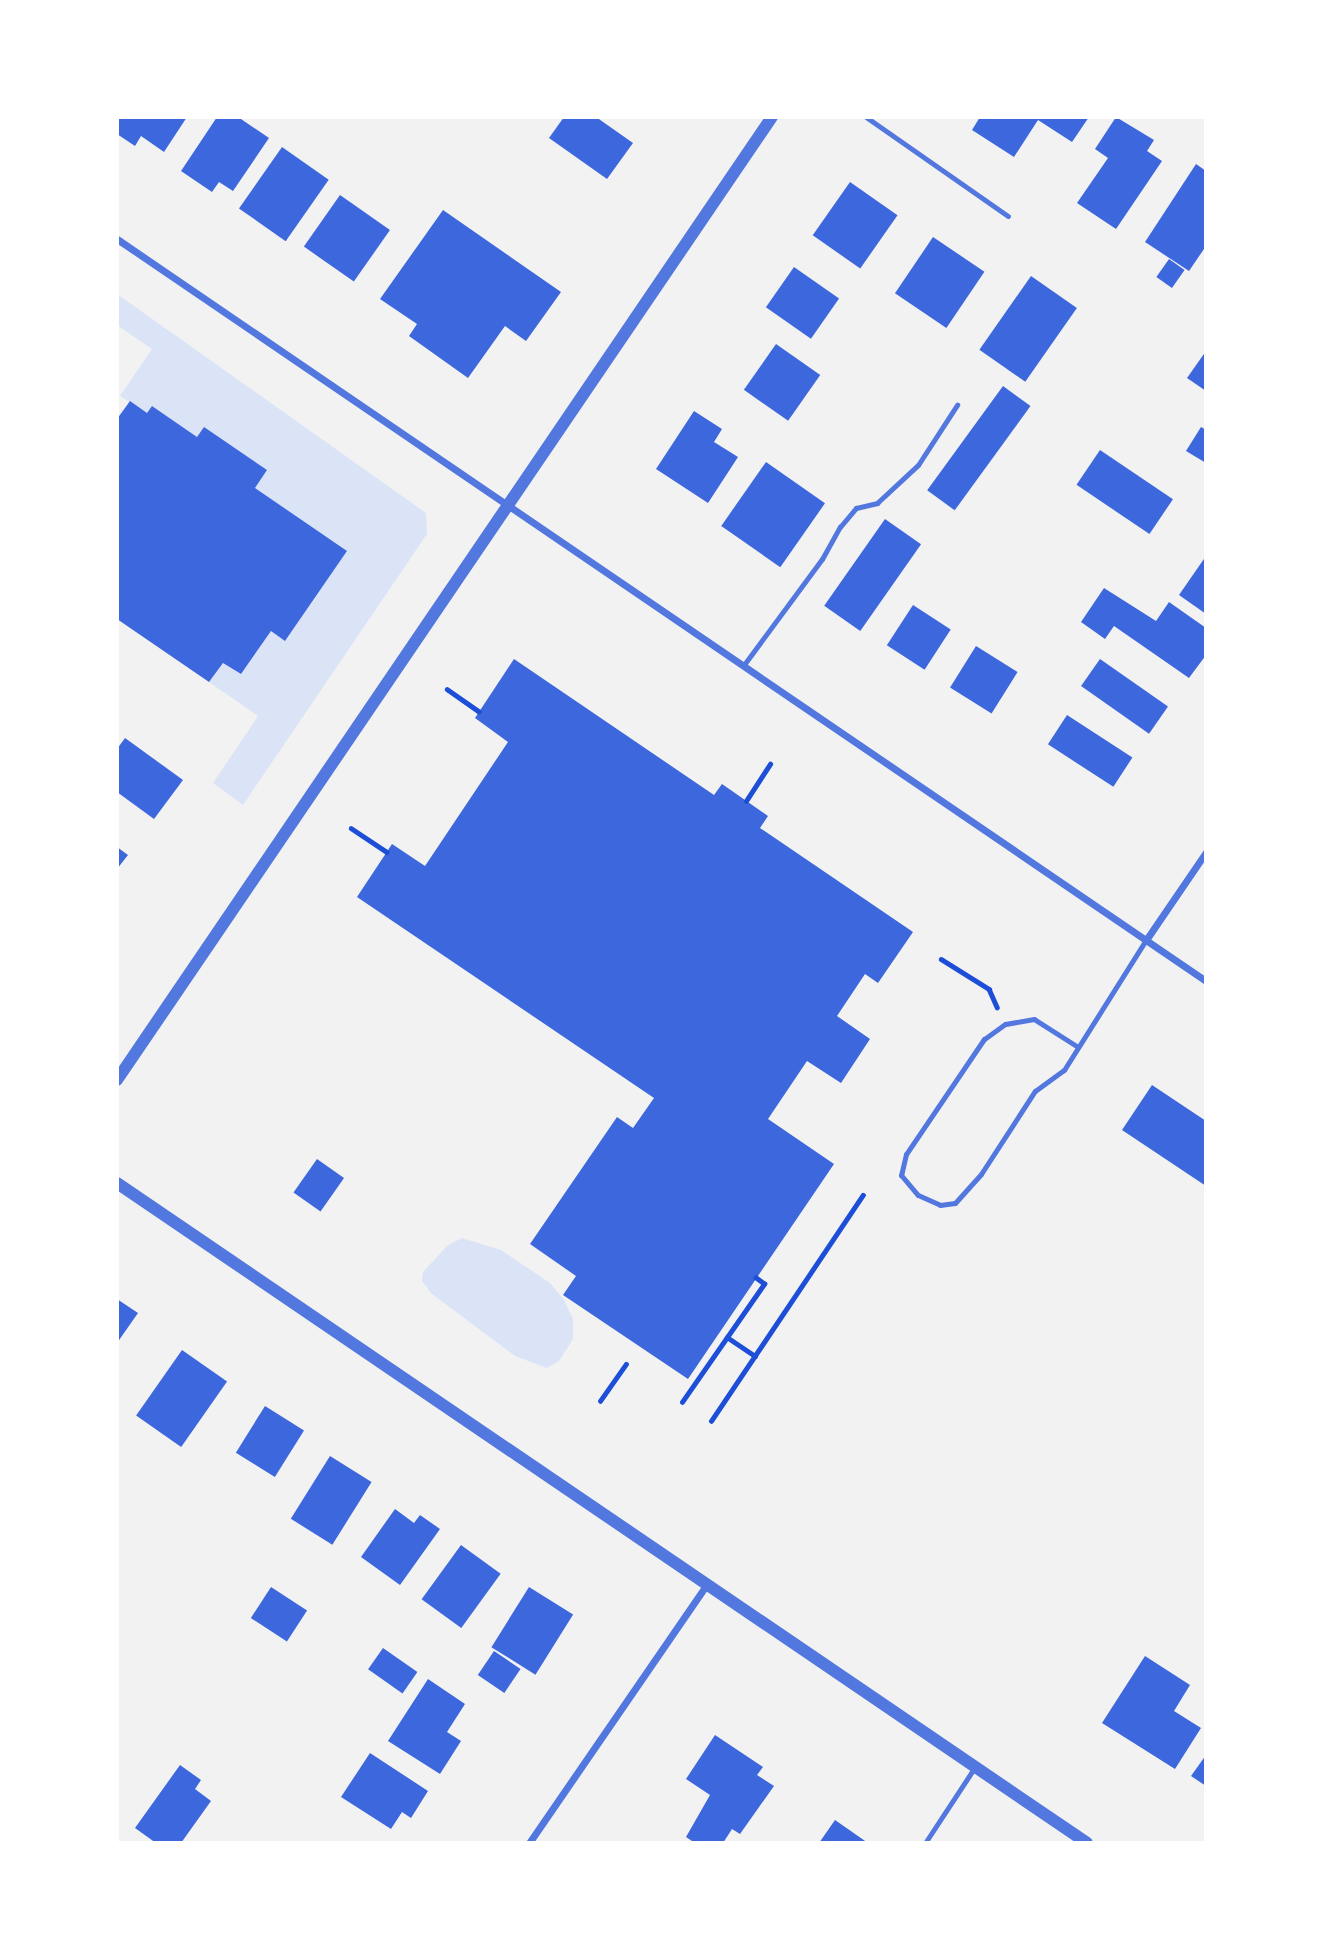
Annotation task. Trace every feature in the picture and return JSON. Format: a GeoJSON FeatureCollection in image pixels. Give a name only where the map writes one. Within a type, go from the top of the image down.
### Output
{"type":"FeatureCollection","features":[{"type":"Feature","properties":{"kind":"street"},"geometry":{"type":"LineString","coordinates":[[117,1080],[772,117]]}},
{"type":"Feature","properties":{"kind":"street"},"geometry":{"type":"LineString","coordinates":[[117,239],[1206,981]]}},
{"type":"Feature","properties":{"kind":"street"},"geometry":{"type":"LineString","coordinates":[[1146,940],[1206,852]]}},
{"type":"Feature","properties":{"kind":"street"},"geometry":{"type":"LineString","coordinates":[[117,1183],[1087,1843]]}},
{"type":"Feature","properties":{"kind":"street"},"geometry":{"type":"LineString","coordinates":[[529,1843],[707,1584]]}},
{"type":"Feature","properties":{"kind":"lane"},"geometry":{"type":"LineString","coordinates":[[866,117],[1008,216]]}},
{"type":"Feature","properties":{"kind":"lane"},"geometry":{"type":"LineString","coordinates":[[743,666],[822,559],[840,527],[856,508],[877,503],[918,465],[957,405]]}},
{"type":"Feature","properties":{"kind":"lane"},"geometry":{"type":"LineString","coordinates":[[1078,1048],[1034,1019],[1005,1024],[967,1058],[906,1154],[901,1175],[918,1195],[940,1205],[955,1203],[981,1174],[1035,1091],[1064,1070],[1078,1048],[1146,940]]}},
{"type":"Feature","properties":{"kind":"lane"},"geometry":{"type":"LineString","coordinates":[[925,1843],[975,1767]]}},
{"type":"Feature","properties":{"kind":"path"},"geometry":{"type":"LineString","coordinates":[[447,690],[479,712]]}},
{"type":"Feature","properties":{"kind":"path"},"geometry":{"type":"LineString","coordinates":[[746,801],[770,764]]}},
{"type":"Feature","properties":{"kind":"path"},"geometry":{"type":"LineString","coordinates":[[351,828],[387,852]]}},
{"type":"Feature","properties":{"kind":"path"},"geometry":{"type":"LineString","coordinates":[[941,959],[989,989],[1005,1024]]}},
{"type":"Feature","properties":{"kind":"path"},"geometry":{"type":"LineString","coordinates":[[711,1421],[863,1195]]}},
{"type":"Feature","properties":{"kind":"path"},"geometry":{"type":"LineString","coordinates":[[682,1402],[764,1284],[756,1278]]}},
{"type":"Feature","properties":{"kind":"path"},"geometry":{"type":"LineString","coordinates":[[727,1337],[755,1356]]}},
{"type":"Feature","properties":{"kind":"path"},"geometry":{"type":"LineString","coordinates":[[600,1401],[626,1364]]}},
{"type":"Feature","properties":{"kind":"shaded area"},"geometry":{"type":"Polygon","coordinates":[[[117,294],[426,513],[427,534],[243,805],[213,783],[258,716],[209,682],[223,663],[241,674],[271,631],[286,640],[347,551],[255,488],[267,470],[197,437],[152,406],[147,413],[120,396],[152,349],[117,325],[117,294]]]}},
{"type":"Feature","properties":{"kind":"shaded area"},"geometry":{"type":"Polygon","coordinates":[[[462,1238],[501,1250],[550,1283],[564,1300],[573,1319],[573,1339],[559,1361],[547,1368],[515,1356],[432,1294],[422,1281],[423,1272],[448,1245],[462,1238]]]}},
{"type":"Feature","properties":{"kind":"building"},"geometry":{"type":"Polygon","coordinates":[[[117,117],[187,117],[164,152],[141,136],[135,146],[117,134],[117,117]]]}},
{"type":"Feature","properties":{"kind":"building"},"geometry":{"type":"Polygon","coordinates":[[[217,117],[238,117],[269,138],[233,191],[219,182],[212,192],[181,171],[217,117]]]}},
{"type":"Feature","properties":{"kind":"building"},"geometry":{"type":"Polygon","coordinates":[[[564,117],[596,117],[633,143],[607,179],[549,138],[564,117]]]}},
{"type":"Feature","properties":{"kind":"building"},"geometry":{"type":"Polygon","coordinates":[[[980,117],[1089,117],[1072,142],[1038,120],[1014,157],[972,130],[980,117]]]}},
{"type":"Feature","properties":{"kind":"building"},"geometry":{"type":"Polygon","coordinates":[[[1116,117],[1154,140],[1147,151],[1162,161],[1116,229],[1077,203],[1108,158],[1095,149],[1116,117]]]}},
{"type":"Feature","properties":{"kind":"building"},"geometry":{"type":"Polygon","coordinates":[[[282,147],[329,180],[286,241],[239,208],[282,147]]]}},
{"type":"Feature","properties":{"kind":"building"},"geometry":{"type":"Polygon","coordinates":[[[1196,164],[1206,171],[1206,246],[1189,271],[1145,242],[1196,164]]]}},
{"type":"Feature","properties":{"kind":"building"},"geometry":{"type":"Polygon","coordinates":[[[850,182],[898,215],[860,269],[813,235],[850,182]]]}},
{"type":"Feature","properties":{"kind":"building"},"geometry":{"type":"Polygon","coordinates":[[[340,195],[390,230],[354,282],[304,247],[340,195]]]}},
{"type":"Feature","properties":{"kind":"building"},"geometry":{"type":"Polygon","coordinates":[[[443,210],[561,292],[526,341],[505,326],[468,378],[409,336],[417,324],[380,299],[443,210]]]}},
{"type":"Feature","properties":{"kind":"building"},"geometry":{"type":"Polygon","coordinates":[[[933,237],[984,272],[946,328],[895,293],[933,237]]]}},
{"type":"Feature","properties":{"kind":"building"},"geometry":{"type":"Polygon","coordinates":[[[1169,259],[1185,270],[1172,288],[1156,277],[1169,259]]]}},
{"type":"Feature","properties":{"kind":"building"},"geometry":{"type":"Polygon","coordinates":[[[794,267],[839,299],[811,339],[766,307],[794,267]]]}},
{"type":"Feature","properties":{"kind":"building"},"geometry":{"type":"Polygon","coordinates":[[[1031,276],[1077,308],[1025,382],[979,350],[1031,276]]]}},
{"type":"Feature","properties":{"kind":"building"},"geometry":{"type":"Polygon","coordinates":[[[776,344],[820,375],[788,421],[744,390],[776,344]]]}},
{"type":"Feature","properties":{"kind":"building"},"geometry":{"type":"Polygon","coordinates":[[[1206,351],[1206,391],[1187,378],[1206,351]]]}},
{"type":"Feature","properties":{"kind":"building"},"geometry":{"type":"Polygon","coordinates":[[[1003,386],[1031,406],[955,510],[927,490],[1003,386]]]}},
{"type":"Feature","properties":{"kind":"building"},"geometry":{"type":"Polygon","coordinates":[[[130,401],[147,413],[152,406],[197,437],[204,427],[267,470],[255,488],[347,551],[285,641],[271,631],[241,674],[223,663],[209,682],[117,619],[117,419],[130,401]]]}},
{"type":"Feature","properties":{"kind":"building"},"geometry":{"type":"Polygon","coordinates":[[[694,411],[722,429],[714,442],[738,457],[708,503],[656,469],[694,411]]]}},
{"type":"Feature","properties":{"kind":"building"},"geometry":{"type":"Polygon","coordinates":[[[1201,427],[1206,430],[1206,463],[1186,451],[1201,427]]]}},
{"type":"Feature","properties":{"kind":"building"},"geometry":{"type":"Polygon","coordinates":[[[1100,450],[1173,499],[1149,534],[1077,485],[1100,450]]]}},
{"type":"Feature","properties":{"kind":"building"},"geometry":{"type":"Polygon","coordinates":[[[766,462],[825,503],[780,567],[721,526],[766,462]]]}},
{"type":"Feature","properties":{"kind":"building"},"geometry":{"type":"Polygon","coordinates":[[[885,519],[921,544],[860,631],[824,606],[885,519]]]}},
{"type":"Feature","properties":{"kind":"building"},"geometry":{"type":"Polygon","coordinates":[[[1206,556],[1206,614],[1179,595],[1206,556]]]}},
{"type":"Feature","properties":{"kind":"building"},"geometry":{"type":"Polygon","coordinates":[[[1104,588],[1156,621],[1169,602],[1206,628],[1206,655],[1189,678],[1114,626],[1105,639],[1081,622],[1104,588]]]}},
{"type":"Feature","properties":{"kind":"building"},"geometry":{"type":"Polygon","coordinates":[[[913,605],[951,630],[925,670],[887,645],[913,605]]]}},
{"type":"Feature","properties":{"kind":"building"},"geometry":{"type":"Polygon","coordinates":[[[976,646],[1018,672],[992,714],[950,688],[976,646]]]}},
{"type":"Feature","properties":{"kind":"building"},"geometry":{"type":"Polygon","coordinates":[[[514,659],[714,795],[722,784],[768,816],[760,828],[913,932],[878,983],[865,974],[837,1016],[870,1039],[841,1083],[807,1061],[768,1119],[834,1164],[688,1379],[563,1295],[576,1276],[530,1244],[617,1117],[633,1128],[654,1098],[357,897],[392,844],[425,866],[508,742],[475,718],[514,659]]]}},
{"type":"Feature","properties":{"kind":"building"},"geometry":{"type":"Polygon","coordinates":[[[1100,659],[1168,707],[1149,734],[1081,686],[1100,659]]]}},
{"type":"Feature","properties":{"kind":"building"},"geometry":{"type":"Polygon","coordinates":[[[1067,715],[1132,757],[1113,787],[1048,744],[1067,715]]]}},
{"type":"Feature","properties":{"kind":"building"},"geometry":{"type":"Polygon","coordinates":[[[125,738],[183,780],[154,819],[117,792],[117,749],[125,738]]]}},
{"type":"Feature","properties":{"kind":"building"},"geometry":{"type":"Polygon","coordinates":[[[117,847],[128,855],[117,869],[117,847]]]}},
{"type":"Feature","properties":{"kind":"building"},"geometry":{"type":"Polygon","coordinates":[[[1152,1085],[1206,1121],[1206,1186],[1122,1130],[1152,1085]]]}},
{"type":"Feature","properties":{"kind":"building"},"geometry":{"type":"Polygon","coordinates":[[[317,1159],[344,1178],[321,1212],[293,1193],[317,1159]]]}},
{"type":"Feature","properties":{"kind":"building"},"geometry":{"type":"Polygon","coordinates":[[[117,1299],[138,1313],[117,1343],[117,1299]]]}},
{"type":"Feature","properties":{"kind":"building"},"geometry":{"type":"Polygon","coordinates":[[[182,1350],[227,1382],[181,1447],[136,1416],[182,1350]]]}},
{"type":"Feature","properties":{"kind":"building"},"geometry":{"type":"Polygon","coordinates":[[[265,1406],[304,1430],[275,1477],[236,1453],[265,1406]]]}},
{"type":"Feature","properties":{"kind":"building"},"geometry":{"type":"Polygon","coordinates":[[[330,1456],[372,1482],[332,1545],[291,1519],[330,1456]]]}},
{"type":"Feature","properties":{"kind":"building"},"geometry":{"type":"Polygon","coordinates":[[[395,1509],[414,1523],[420,1515],[440,1529],[400,1585],[361,1557],[395,1509]]]}},
{"type":"Feature","properties":{"kind":"building"},"geometry":{"type":"Polygon","coordinates":[[[461,1545],[501,1574],[461,1628],[422,1599],[461,1545]]]}},
{"type":"Feature","properties":{"kind":"building"},"geometry":{"type":"Polygon","coordinates":[[[271,1587],[307,1610],[287,1641],[251,1618],[271,1587]]]}},
{"type":"Feature","properties":{"kind":"building"},"geometry":{"type":"Polygon","coordinates":[[[529,1587],[573,1615],[535,1675],[491,1647],[529,1587]]]}},
{"type":"Feature","properties":{"kind":"building"},"geometry":{"type":"Polygon","coordinates":[[[383,1648],[417,1672],[402,1693],[368,1669],[383,1648]]]}},
{"type":"Feature","properties":{"kind":"building"},"geometry":{"type":"Polygon","coordinates":[[[494,1651],[521,1669],[504,1693],[478,1675],[494,1651]]]}},
{"type":"Feature","properties":{"kind":"building"},"geometry":{"type":"Polygon","coordinates":[[[1145,1656],[1190,1685],[1174,1711],[1201,1728],[1175,1769],[1102,1723],[1145,1656]]]}},
{"type":"Feature","properties":{"kind":"building"},"geometry":{"type":"Polygon","coordinates":[[[428,1679],[465,1704],[447,1732],[461,1741],[440,1774],[388,1741],[428,1679]]]}},
{"type":"Feature","properties":{"kind":"building"},"geometry":{"type":"Polygon","coordinates":[[[715,1735],[763,1767],[757,1775],[774,1786],[740,1834],[732,1829],[723,1843],[695,1843],[686,1837],[710,1795],[686,1779],[715,1735]]]}},
{"type":"Feature","properties":{"kind":"building"},"geometry":{"type":"Polygon","coordinates":[[[370,1753],[428,1791],[411,1818],[402,1812],[391,1829],[341,1797],[370,1753]]]}},
{"type":"Feature","properties":{"kind":"building"},"geometry":{"type":"Polygon","coordinates":[[[1206,1755],[1206,1786],[1191,1776],[1206,1755]]]}},
{"type":"Feature","properties":{"kind":"building"},"geometry":{"type":"Polygon","coordinates":[[[180,1765],[201,1780],[195,1789],[211,1801],[181,1843],[156,1843],[135,1828],[180,1765]]]}},
{"type":"Feature","properties":{"kind":"building"},"geometry":{"type":"Polygon","coordinates":[[[835,1820],[868,1843],[819,1843],[835,1820]]]}}]}
